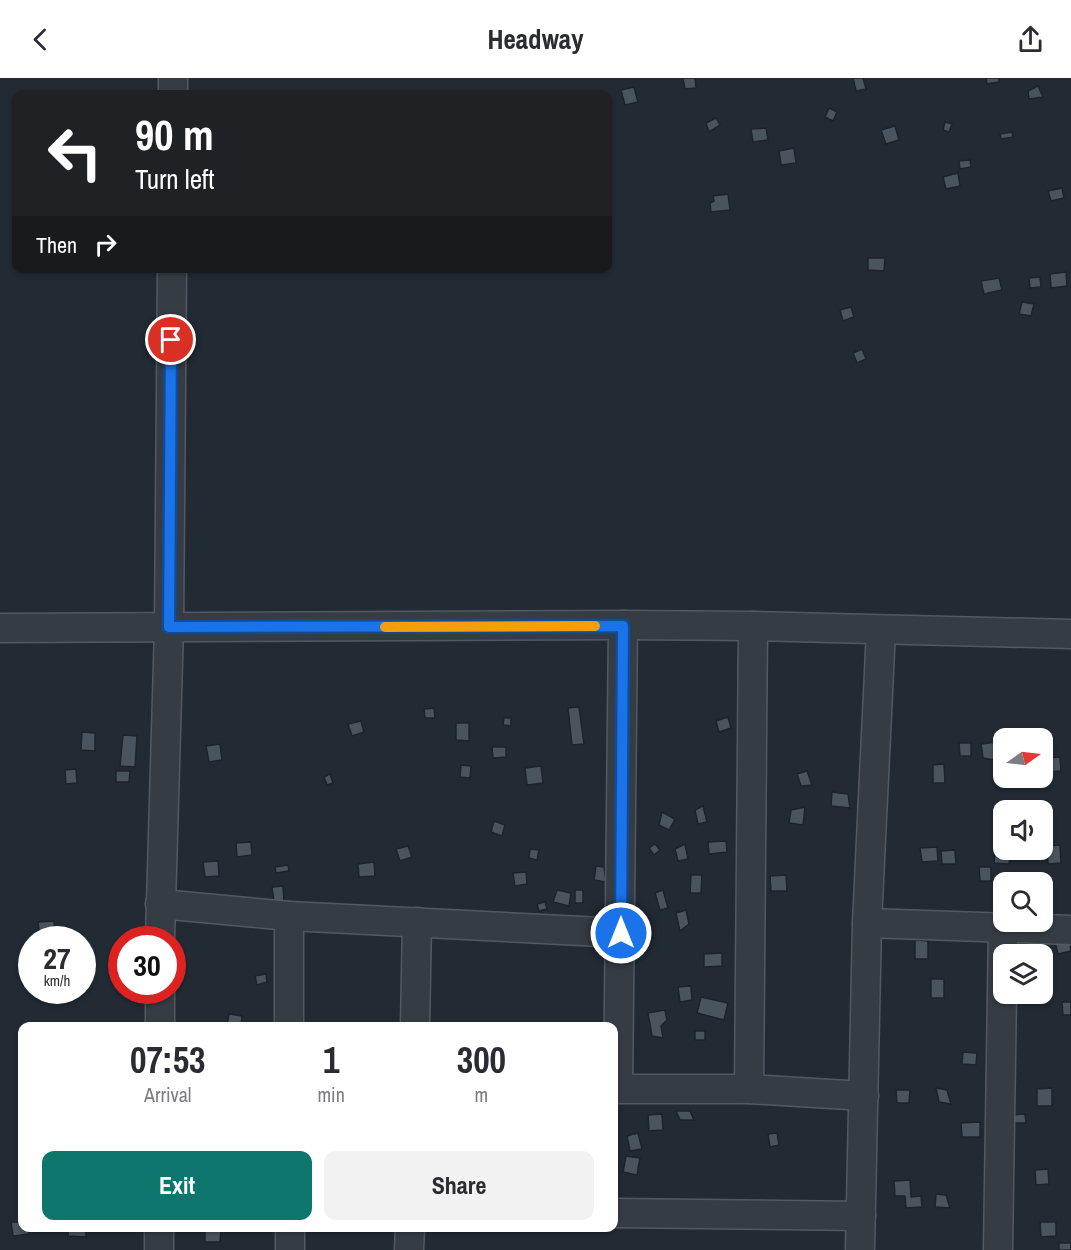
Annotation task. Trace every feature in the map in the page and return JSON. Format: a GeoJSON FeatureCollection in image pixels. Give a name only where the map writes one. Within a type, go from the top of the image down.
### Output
{"type":"FeatureCollection","features":[{"type":"Feature","properties":{"kind":"street"},"geometry":{"type":"LineString","coordinates":[[160,926],[169,627],[172,273]]}},
{"type":"Feature","properties":{"kind":"street"},"geometry":{"type":"LineString","coordinates":[[618,1027],[621,933],[623,626]]}},
{"type":"Feature","properties":{"kind":"street"},"geometry":{"type":"LineString","coordinates":[[0,628],[753,626],[1071,634]]}},
{"type":"Feature","properties":{"kind":"street"},"geometry":{"type":"LineString","coordinates":[[749,1089],[753,626]]}},
{"type":"Feature","properties":{"kind":"street"},"geometry":{"type":"LineString","coordinates":[[860,1250],[867,923],[881,630]]}},
{"type":"Feature","properties":{"kind":"street"},"geometry":{"type":"LineString","coordinates":[[160,904],[289,916],[621,933]]}},
{"type":"Feature","properties":{"kind":"street"},"geometry":{"type":"LineString","coordinates":[[289,916],[289,1022]]}},
{"type":"Feature","properties":{"kind":"street"},"geometry":{"type":"LineString","coordinates":[[415,1022],[417,922]]}},
{"type":"Feature","properties":{"kind":"street"},"geometry":{"type":"LineString","coordinates":[[867,923],[993,928]]}},
{"type":"Feature","properties":{"kind":"street"},"geometry":{"type":"LineString","coordinates":[[1053,929],[1071,930]]}},
{"type":"Feature","properties":{"kind":"street"},"geometry":{"type":"LineString","coordinates":[[998,1250],[1003,932]]}},
{"type":"Feature","properties":{"kind":"street"},"geometry":{"type":"LineString","coordinates":[[160,1004],[160,1022]]}},
{"type":"Feature","properties":{"kind":"street"},"geometry":{"type":"LineString","coordinates":[[618,1089],[749,1089],[864,1096]]}},
{"type":"Feature","properties":{"kind":"street"},"geometry":{"type":"LineString","coordinates":[[618,1213],[861,1216]]}},
{"type":"Feature","properties":{"kind":"street"},"geometry":{"type":"LineString","coordinates":[[159,1232],[159,1250]]}},
{"type":"Feature","properties":{"kind":"street"},"geometry":{"type":"LineString","coordinates":[[290,1232],[290,1250]]}},
{"type":"Feature","properties":{"kind":"street"},"geometry":{"type":"LineString","coordinates":[[410,1232],[410,1250]]}},
{"type":"Feature","properties":{"kind":"building"},"geometry":{"type":"Polygon","coordinates":[[[683,78],[695,78],[696,88],[685,89],[683,78]]]}},
{"type":"Feature","properties":{"kind":"building"},"geometry":{"type":"Polygon","coordinates":[[[853,78],[863,78],[866,89],[856,91],[853,78]]]}},
{"type":"Feature","properties":{"kind":"building"},"geometry":{"type":"Polygon","coordinates":[[[986,78],[999,78],[999,82],[987,84],[986,78]]]}},
{"type":"Feature","properties":{"kind":"building"},"geometry":{"type":"Polygon","coordinates":[[[1038,86],[1043,97],[1029,99],[1028,91],[1038,86]]]}},
{"type":"Feature","properties":{"kind":"building"},"geometry":{"type":"Polygon","coordinates":[[[634,87],[638,102],[625,105],[621,90],[634,87]]]}},
{"type":"Feature","properties":{"kind":"building"},"geometry":{"type":"Polygon","coordinates":[[[829,108],[837,112],[833,121],[825,117],[829,108]]]}},
{"type":"Feature","properties":{"kind":"building"},"geometry":{"type":"Polygon","coordinates":[[[716,118],[720,125],[709,132],[706,123],[716,118]]]}},
{"type":"Feature","properties":{"kind":"building"},"geometry":{"type":"Polygon","coordinates":[[[945,122],[952,124],[949,132],[943,130],[945,122]]]}},
{"type":"Feature","properties":{"kind":"building"},"geometry":{"type":"Polygon","coordinates":[[[895,126],[899,140],[886,144],[881,130],[895,126]]]}},
{"type":"Feature","properties":{"kind":"building"},"geometry":{"type":"Polygon","coordinates":[[[766,128],[768,140],[753,142],[751,129],[766,128]]]}},
{"type":"Feature","properties":{"kind":"building"},"geometry":{"type":"Polygon","coordinates":[[[1012,132],[1013,137],[1001,139],[1000,134],[1012,132]]]}},
{"type":"Feature","properties":{"kind":"building"},"geometry":{"type":"Polygon","coordinates":[[[794,148],[796,163],[781,165],[779,151],[794,148]]]}},
{"type":"Feature","properties":{"kind":"building"},"geometry":{"type":"Polygon","coordinates":[[[970,160],[971,167],[960,169],[959,161],[970,160]]]}},
{"type":"Feature","properties":{"kind":"building"},"geometry":{"type":"Polygon","coordinates":[[[958,173],[960,186],[946,189],[943,177],[958,173]]]}},
{"type":"Feature","properties":{"kind":"building"},"geometry":{"type":"Polygon","coordinates":[[[1062,188],[1064,198],[1051,201],[1048,191],[1062,188]]]}},
{"type":"Feature","properties":{"kind":"building"},"geometry":{"type":"Polygon","coordinates":[[[728,194],[730,210],[711,212],[710,203],[714,201],[713,196],[728,194]]]}},
{"type":"Feature","properties":{"kind":"building"},"geometry":{"type":"Polygon","coordinates":[[[868,258],[885,258],[884,271],[868,270],[868,258]]]}},
{"type":"Feature","properties":{"kind":"building"},"geometry":{"type":"Polygon","coordinates":[[[1066,272],[1067,286],[1051,288],[1050,274],[1066,272]]]}},
{"type":"Feature","properties":{"kind":"building"},"geometry":{"type":"Polygon","coordinates":[[[1040,277],[1041,287],[1030,288],[1029,278],[1040,277]]]}},
{"type":"Feature","properties":{"kind":"building"},"geometry":{"type":"Polygon","coordinates":[[[999,278],[1002,290],[984,294],[981,281],[999,278]]]}},
{"type":"Feature","properties":{"kind":"building"},"geometry":{"type":"Polygon","coordinates":[[[1022,302],[1034,304],[1031,316],[1019,314],[1022,302]]]}},
{"type":"Feature","properties":{"kind":"building"},"geometry":{"type":"Polygon","coordinates":[[[851,307],[854,317],[843,321],[840,310],[851,307]]]}},
{"type":"Feature","properties":{"kind":"building"},"geometry":{"type":"Polygon","coordinates":[[[862,349],[866,359],[857,363],[853,353],[862,349]]]}},
{"type":"Feature","properties":{"kind":"building"},"geometry":{"type":"Polygon","coordinates":[[[579,707],[584,744],[572,745],[568,708],[579,707]]]}},
{"type":"Feature","properties":{"kind":"building"},"geometry":{"type":"Polygon","coordinates":[[[434,708],[435,718],[425,718],[424,709],[434,708]]]}},
{"type":"Feature","properties":{"kind":"building"},"geometry":{"type":"Polygon","coordinates":[[[728,717],[731,728],[719,732],[716,721],[728,717]]]}},
{"type":"Feature","properties":{"kind":"building"},"geometry":{"type":"Polygon","coordinates":[[[504,718],[511,718],[511,726],[503,725],[504,718]]]}},
{"type":"Feature","properties":{"kind":"building"},"geometry":{"type":"Polygon","coordinates":[[[361,721],[364,732],[352,736],[348,724],[361,721]]]}},
{"type":"Feature","properties":{"kind":"building"},"geometry":{"type":"Polygon","coordinates":[[[456,723],[469,723],[469,741],[456,740],[456,723]]]}},
{"type":"Feature","properties":{"kind":"building"},"geometry":{"type":"Polygon","coordinates":[[[82,732],[95,733],[95,751],[81,750],[82,732]]]}},
{"type":"Feature","properties":{"kind":"building"},"geometry":{"type":"Polygon","coordinates":[[[123,735],[137,736],[135,767],[120,766],[123,735]]]}},
{"type":"Feature","properties":{"kind":"building"},"geometry":{"type":"Polygon","coordinates":[[[993,742],[993,760],[983,758],[981,744],[993,742]]]}},
{"type":"Feature","properties":{"kind":"building"},"geometry":{"type":"Polygon","coordinates":[[[959,743],[971,743],[971,756],[960,756],[959,743]]]}},
{"type":"Feature","properties":{"kind":"building"},"geometry":{"type":"Polygon","coordinates":[[[220,744],[222,760],[209,762],[206,746],[220,744]]]}},
{"type":"Feature","properties":{"kind":"building"},"geometry":{"type":"Polygon","coordinates":[[[492,747],[506,747],[506,757],[493,758],[492,747]]]}},
{"type":"Feature","properties":{"kind":"building"},"geometry":{"type":"Polygon","coordinates":[[[1060,757],[1061,771],[1053,772],[1053,758],[1060,757]]]}},
{"type":"Feature","properties":{"kind":"building"},"geometry":{"type":"Polygon","coordinates":[[[944,764],[945,783],[933,783],[933,765],[944,764]]]}},
{"type":"Feature","properties":{"kind":"building"},"geometry":{"type":"Polygon","coordinates":[[[461,765],[471,766],[470,778],[460,777],[461,765]]]}},
{"type":"Feature","properties":{"kind":"building"},"geometry":{"type":"Polygon","coordinates":[[[541,766],[543,783],[527,785],[525,768],[541,766]]]}},
{"type":"Feature","properties":{"kind":"building"},"geometry":{"type":"Polygon","coordinates":[[[76,769],[77,783],[66,784],[65,770],[76,769]]]}},
{"type":"Feature","properties":{"kind":"building"},"geometry":{"type":"Polygon","coordinates":[[[116,771],[130,771],[129,782],[116,782],[116,771]]]}},
{"type":"Feature","properties":{"kind":"building"},"geometry":{"type":"Polygon","coordinates":[[[807,771],[812,785],[801,786],[797,774],[807,771]]]}},
{"type":"Feature","properties":{"kind":"building"},"geometry":{"type":"Polygon","coordinates":[[[330,774],[333,783],[327,785],[324,777],[330,774]]]}},
{"type":"Feature","properties":{"kind":"building"},"geometry":{"type":"Polygon","coordinates":[[[832,792],[848,794],[850,808],[831,806],[832,792]]]}},
{"type":"Feature","properties":{"kind":"building"},"geometry":{"type":"Polygon","coordinates":[[[703,806],[707,822],[698,824],[695,810],[703,806]]]}},
{"type":"Feature","properties":{"kind":"building"},"geometry":{"type":"Polygon","coordinates":[[[805,807],[803,825],[789,823],[791,810],[805,807]]]}},
{"type":"Feature","properties":{"kind":"building"},"geometry":{"type":"Polygon","coordinates":[[[662,812],[675,819],[669,830],[659,825],[662,812]]]}},
{"type":"Feature","properties":{"kind":"building"},"geometry":{"type":"Polygon","coordinates":[[[494,821],[505,825],[502,836],[491,832],[494,821]]]}},
{"type":"Feature","properties":{"kind":"building"},"geometry":{"type":"Polygon","coordinates":[[[726,841],[727,852],[709,854],[708,842],[726,841]]]}},
{"type":"Feature","properties":{"kind":"building"},"geometry":{"type":"Polygon","coordinates":[[[251,842],[252,855],[237,857],[236,843],[251,842]]]}},
{"type":"Feature","properties":{"kind":"building"},"geometry":{"type":"Polygon","coordinates":[[[655,844],[660,850],[654,855],[649,848],[655,844]]]}},
{"type":"Feature","properties":{"kind":"building"},"geometry":{"type":"Polygon","coordinates":[[[685,844],[688,859],[678,861],[675,849],[685,844]]]}},
{"type":"Feature","properties":{"kind":"building"},"geometry":{"type":"Polygon","coordinates":[[[1060,845],[1061,863],[1048,864],[1048,860],[1053,860],[1053,846],[1060,845]]]}},
{"type":"Feature","properties":{"kind":"building"},"geometry":{"type":"Polygon","coordinates":[[[408,846],[412,857],[400,861],[396,849],[408,846]]]}},
{"type":"Feature","properties":{"kind":"building"},"geometry":{"type":"Polygon","coordinates":[[[937,847],[938,861],[922,862],[920,848],[937,847]]]}},
{"type":"Feature","properties":{"kind":"building"},"geometry":{"type":"Polygon","coordinates":[[[530,849],[539,850],[537,860],[529,858],[530,849]]]}},
{"type":"Feature","properties":{"kind":"building"},"geometry":{"type":"Polygon","coordinates":[[[955,850],[956,864],[942,864],[941,851],[955,850]]]}},
{"type":"Feature","properties":{"kind":"building"},"geometry":{"type":"Polygon","coordinates":[[[994,860],[1010,860],[1009,864],[994,863],[994,860]]]}},
{"type":"Feature","properties":{"kind":"building"},"geometry":{"type":"Polygon","coordinates":[[[218,861],[219,876],[205,877],[203,862],[218,861]]]}},
{"type":"Feature","properties":{"kind":"building"},"geometry":{"type":"Polygon","coordinates":[[[374,862],[375,876],[359,877],[358,864],[374,862]]]}},
{"type":"Feature","properties":{"kind":"building"},"geometry":{"type":"Polygon","coordinates":[[[288,865],[289,871],[276,873],[275,867],[288,865]]]}},
{"type":"Feature","properties":{"kind":"building"},"geometry":{"type":"Polygon","coordinates":[[[596,866],[604,867],[606,882],[594,880],[596,866]]]}},
{"type":"Feature","properties":{"kind":"building"},"geometry":{"type":"Polygon","coordinates":[[[979,867],[991,867],[991,881],[980,881],[979,867]]]}},
{"type":"Feature","properties":{"kind":"building"},"geometry":{"type":"Polygon","coordinates":[[[526,872],[527,884],[515,886],[513,873],[526,872]]]}},
{"type":"Feature","properties":{"kind":"building"},"geometry":{"type":"Polygon","coordinates":[[[691,875],[702,875],[701,893],[690,893],[691,875]]]}},
{"type":"Feature","properties":{"kind":"building"},"geometry":{"type":"Polygon","coordinates":[[[786,875],[787,891],[771,891],[770,876],[786,875]]]}},
{"type":"Feature","properties":{"kind":"building"},"geometry":{"type":"Polygon","coordinates":[[[283,886],[284,901],[274,902],[272,887],[283,886]]]}},
{"type":"Feature","properties":{"kind":"building"},"geometry":{"type":"Polygon","coordinates":[[[557,890],[571,893],[569,906],[553,902],[557,890]]]}},
{"type":"Feature","properties":{"kind":"building"},"geometry":{"type":"Polygon","coordinates":[[[575,890],[583,890],[583,903],[575,903],[575,890]]]}},
{"type":"Feature","properties":{"kind":"building"},"geometry":{"type":"Polygon","coordinates":[[[663,890],[668,908],[660,910],[655,893],[663,890]]]}},
{"type":"Feature","properties":{"kind":"building"},"geometry":{"type":"Polygon","coordinates":[[[545,902],[547,909],[539,911],[537,904],[545,902]]]}},
{"type":"Feature","properties":{"kind":"building"},"geometry":{"type":"Polygon","coordinates":[[[686,910],[689,924],[680,931],[676,913],[686,910]]]}},
{"type":"Feature","properties":{"kind":"building"},"geometry":{"type":"Polygon","coordinates":[[[54,921],[54,926],[38,926],[38,922],[54,921]]]}},
{"type":"Feature","properties":{"kind":"building"},"geometry":{"type":"Polygon","coordinates":[[[1069,939],[1071,951],[1058,954],[1055,942],[1069,939]]]}},
{"type":"Feature","properties":{"kind":"building"},"geometry":{"type":"Polygon","coordinates":[[[915,940],[928,941],[928,959],[915,959],[915,940]]]}},
{"type":"Feature","properties":{"kind":"building"},"geometry":{"type":"Polygon","coordinates":[[[722,953],[722,966],[704,967],[704,954],[722,953]]]}},
{"type":"Feature","properties":{"kind":"building"},"geometry":{"type":"Polygon","coordinates":[[[266,974],[267,982],[257,985],[255,976],[266,974]]]}},
{"type":"Feature","properties":{"kind":"building"},"geometry":{"type":"Polygon","coordinates":[[[931,979],[944,979],[944,998],[931,998],[931,979]]]}},
{"type":"Feature","properties":{"kind":"building"},"geometry":{"type":"Polygon","coordinates":[[[691,986],[692,1000],[680,1002],[678,987],[691,986]]]}},
{"type":"Feature","properties":{"kind":"building"},"geometry":{"type":"Polygon","coordinates":[[[701,997],[728,1003],[724,1020],[697,1013],[701,997]]]}},
{"type":"Feature","properties":{"kind":"building"},"geometry":{"type":"Polygon","coordinates":[[[1062,1002],[1071,1002],[1071,1015],[1063,1015],[1062,1002]]]}},
{"type":"Feature","properties":{"kind":"building"},"geometry":{"type":"Polygon","coordinates":[[[665,1010],[667,1020],[661,1026],[663,1038],[652,1036],[648,1013],[665,1010]]]}},
{"type":"Feature","properties":{"kind":"building"},"geometry":{"type":"Polygon","coordinates":[[[229,1014],[242,1016],[241,1022],[228,1022],[229,1014]]]}},
{"type":"Feature","properties":{"kind":"building"},"geometry":{"type":"Polygon","coordinates":[[[695,1031],[705,1031],[705,1040],[695,1040],[695,1031]]]}},
{"type":"Feature","properties":{"kind":"building"},"geometry":{"type":"Polygon","coordinates":[[[963,1052],[977,1053],[976,1065],[962,1064],[963,1052]]]}},
{"type":"Feature","properties":{"kind":"building"},"geometry":{"type":"Polygon","coordinates":[[[936,1088],[947,1090],[951,1104],[939,1102],[936,1088]]]}},
{"type":"Feature","properties":{"kind":"building"},"geometry":{"type":"Polygon","coordinates":[[[1052,1088],[1052,1106],[1037,1106],[1037,1089],[1052,1088]]]}},
{"type":"Feature","properties":{"kind":"building"},"geometry":{"type":"Polygon","coordinates":[[[896,1090],[910,1090],[909,1103],[897,1103],[896,1090]]]}},
{"type":"Feature","properties":{"kind":"building"},"geometry":{"type":"Polygon","coordinates":[[[676,1111],[690,1111],[694,1120],[680,1120],[676,1111]]]}},
{"type":"Feature","properties":{"kind":"building"},"geometry":{"type":"Polygon","coordinates":[[[662,1114],[663,1130],[649,1131],[648,1115],[662,1114]]]}},
{"type":"Feature","properties":{"kind":"building"},"geometry":{"type":"Polygon","coordinates":[[[1025,1114],[1026,1123],[1011,1123],[1010,1115],[1025,1114]]]}},
{"type":"Feature","properties":{"kind":"building"},"geometry":{"type":"Polygon","coordinates":[[[980,1122],[980,1137],[962,1137],[961,1123],[980,1122]]]}},
{"type":"Feature","properties":{"kind":"building"},"geometry":{"type":"Polygon","coordinates":[[[638,1133],[642,1149],[630,1151],[627,1136],[638,1133]]]}},
{"type":"Feature","properties":{"kind":"building"},"geometry":{"type":"Polygon","coordinates":[[[777,1133],[779,1145],[770,1147],[768,1134],[777,1133]]]}},
{"type":"Feature","properties":{"kind":"building"},"geometry":{"type":"Polygon","coordinates":[[[626,1156],[640,1158],[637,1175],[623,1172],[626,1156]]]}},
{"type":"Feature","properties":{"kind":"building"},"geometry":{"type":"Polygon","coordinates":[[[1048,1169],[1049,1184],[1036,1185],[1035,1170],[1048,1169]]]}},
{"type":"Feature","properties":{"kind":"building"},"geometry":{"type":"Polygon","coordinates":[[[910,1180],[911,1197],[921,1196],[922,1207],[906,1208],[905,1196],[895,1196],[894,1181],[910,1180]]]}},
{"type":"Feature","properties":{"kind":"building"},"geometry":{"type":"Polygon","coordinates":[[[936,1194],[946,1195],[950,1208],[935,1207],[936,1194]]]}},
{"type":"Feature","properties":{"kind":"building"},"geometry":{"type":"Polygon","coordinates":[[[11,1222],[18,1222],[18,1232],[29,1232],[29,1234],[13,1236],[11,1222]]]}},
{"type":"Feature","properties":{"kind":"building"},"geometry":{"type":"Polygon","coordinates":[[[1040,1222],[1056,1222],[1056,1236],[1041,1237],[1040,1222]]]}},
{"type":"Feature","properties":{"kind":"building"},"geometry":{"type":"Polygon","coordinates":[[[68,1232],[86,1232],[86,1237],[68,1236],[68,1232]]]}},
{"type":"Feature","properties":{"kind":"building"},"geometry":{"type":"Polygon","coordinates":[[[205,1232],[221,1232],[220,1242],[205,1242],[205,1232]]]}},
{"type":"Feature","properties":{"kind":"building"},"geometry":{"type":"Polygon","coordinates":[[[1059,1243],[1071,1243],[1071,1250],[1059,1250],[1059,1243]]]}},
{"type":"Feature","properties":{"kind":"slow traffic"},"geometry":{"type":"LineString","coordinates":[[385,627],[595,626]]}},
{"type":"Feature","properties":{"kind":"route"},"geometry":{"type":"LineString","coordinates":[[171,340],[169,627],[623,626],[621,933]]}}]}
